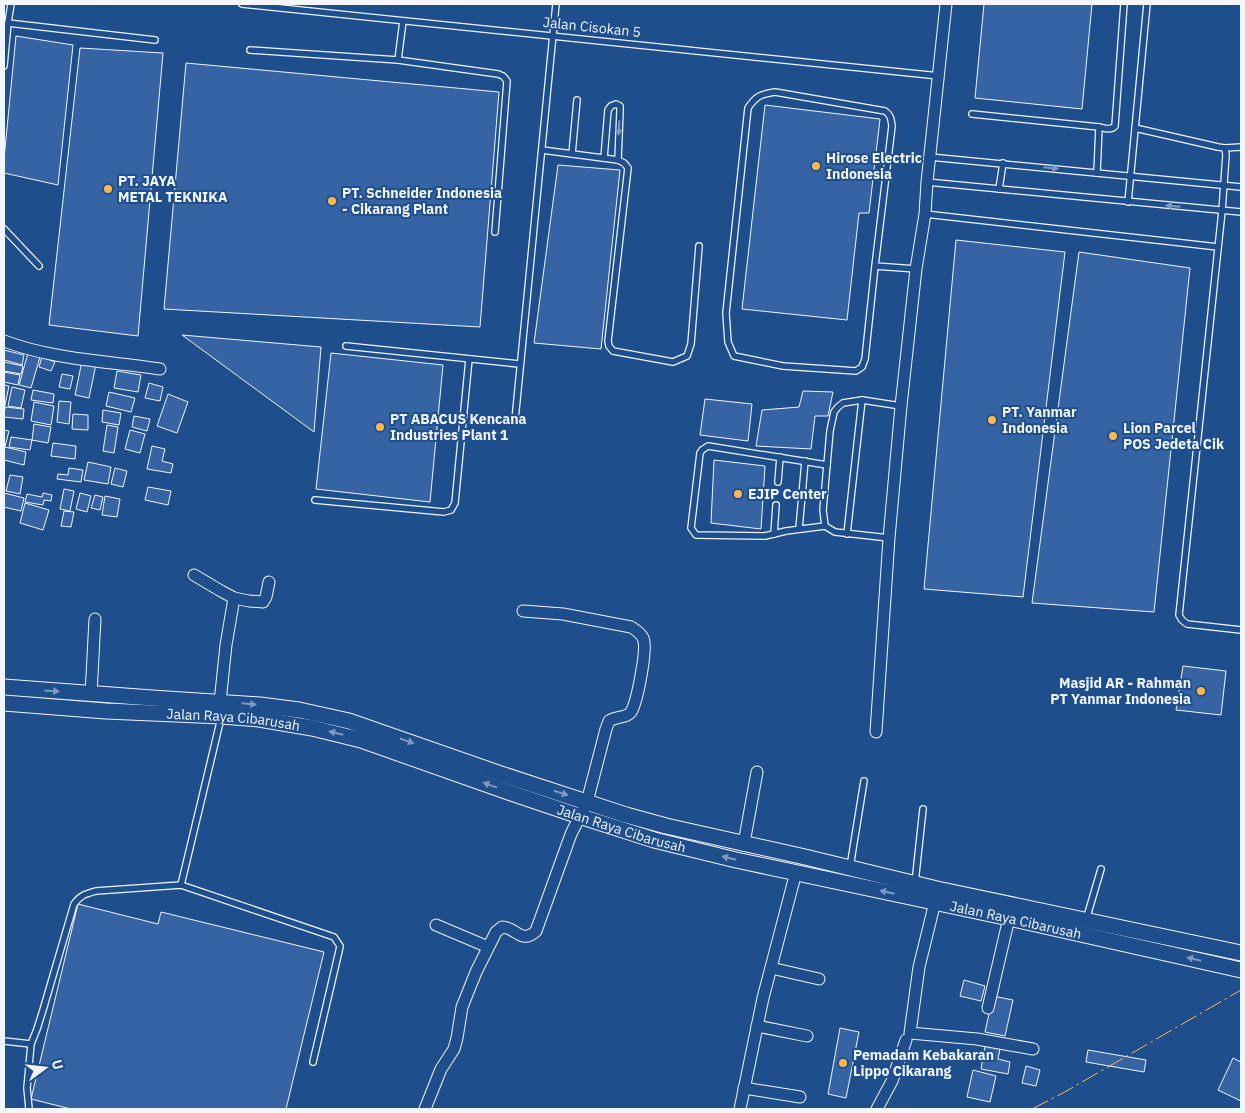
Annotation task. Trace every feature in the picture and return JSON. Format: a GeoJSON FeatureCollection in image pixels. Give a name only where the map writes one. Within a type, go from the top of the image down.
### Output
{"type":"FeatureCollection","features":[{"type":"Feature","properties":{"kind":"street"},"geometry":{"type":"LineString","coordinates":[[876,732],[900,406],[916,269],[925,214],[946,4]]}},
{"type":"Feature","properties":{"kind":"street"},"geometry":{"type":"LineString","coordinates":[[4,341],[64,357],[160,369]]}},
{"type":"Feature","properties":{"kind":"street"},"geometry":{"type":"LineString","coordinates":[[194,575],[234,598],[249,601],[263,602],[269,582]]}},
{"type":"Feature","properties":{"kind":"street"},"geometry":{"type":"LineString","coordinates":[[221,709],[226,645],[234,598]]}},
{"type":"Feature","properties":{"kind":"street"},"geometry":{"type":"LineString","coordinates":[[425,1109],[442,1069],[454,1048],[465,998],[488,947],[496,932],[502,927],[506,927],[523,936],[529,936],[536,931],[571,834],[587,802],[609,721],[630,714],[636,700],[644,652],[644,639],[638,632],[632,628],[563,614],[523,611]]}},
{"type":"Feature","properties":{"kind":"street"},"geometry":{"type":"LineString","coordinates":[[91,694],[95,619]]}},
{"type":"Feature","properties":{"kind":"street","name":"Jalan Raya Cibarusah"},"geometry":{"type":"LineString","coordinates":[[4,687],[91,694],[221,709],[259,719],[312,728],[361,740],[579,816],[654,840],[736,860],[796,872],[1086,920],[1241,953]]}},
{"type":"Feature","properties":{"kind":"street","name":"Jalan Raya Cibarusah"},"geometry":{"type":"LineString","coordinates":[[4,703],[106,712],[278,706],[322,715],[349,721],[626,815],[666,826],[915,883],[936,896],[1009,918],[1241,970]]}},
{"type":"Feature","properties":{"kind":"street"},"geometry":{"type":"LineString","coordinates":[[744,843],[757,772]]}},
{"type":"Feature","properties":{"kind":"street"},"geometry":{"type":"LineString","coordinates":[[740,1109],[757,1026],[796,872]]}},
{"type":"Feature","properties":{"kind":"street"},"geometry":{"type":"LineString","coordinates":[[936,896],[919,966],[910,1033],[977,1039],[1033,1048]]}},
{"type":"Feature","properties":{"kind":"street"},"geometry":{"type":"LineString","coordinates":[[988,1008],[1009,918]]}},
{"type":"Feature","properties":{"kind":"street"},"geometry":{"type":"LineString","coordinates":[[436,925],[488,947]]}},
{"type":"Feature","properties":{"kind":"street"},"geometry":{"type":"LineString","coordinates":[[771,968],[819,978]]}},
{"type":"Feature","properties":{"kind":"street"},"geometry":{"type":"LineString","coordinates":[[757,1026],[807,1036]]}},
{"type":"Feature","properties":{"kind":"street"},"geometry":{"type":"LineString","coordinates":[[877,1109],[892,1081],[906,1040]]}},
{"type":"Feature","properties":{"kind":"street"},"geometry":{"type":"LineString","coordinates":[[744,1088],[800,1097]]}},
{"type":"Feature","properties":{"kind":"lane"},"geometry":{"type":"LineString","coordinates":[[4,66],[11,4]]}},
{"type":"Feature","properties":{"kind":"lane","name":"Jalan Cisokan 5"},"geometry":{"type":"LineString","coordinates":[[242,4],[939,76]]}},
{"type":"Feature","properties":{"kind":"lane"},"geometry":{"type":"LineString","coordinates":[[514,420],[556,4]]}},
{"type":"Feature","properties":{"kind":"lane"},"geometry":{"type":"LineString","coordinates":[[972,114],[1110,129],[1115,126],[1124,4]]}},
{"type":"Feature","properties":{"kind":"lane"},"geometry":{"type":"LineString","coordinates":[[1128,202],[1147,4]]}},
{"type":"Feature","properties":{"kind":"lane"},"geometry":{"type":"LineString","coordinates":[[398,60],[403,20]]}},
{"type":"Feature","properties":{"kind":"lane"},"geometry":{"type":"LineString","coordinates":[[8,23],[155,40]]}},
{"type":"Feature","properties":{"kind":"lane"},"geometry":{"type":"LineString","coordinates":[[250,50],[398,60],[498,74],[506,78],[496,232]]}},
{"type":"Feature","properties":{"kind":"lane"},"geometry":{"type":"LineString","coordinates":[[775,92],[886,111],[889,114],[892,126],[875,266],[865,359],[862,367],[856,372],[783,366],[734,356],[728,342],[726,313],[748,108],[754,99],[762,94],[775,92]]}},
{"type":"Feature","properties":{"kind":"lane"},"geometry":{"type":"LineString","coordinates":[[572,154],[577,100]]}},
{"type":"Feature","properties":{"kind":"lane"},"geometry":{"type":"LineString","coordinates":[[604,158],[608,110],[616,104],[620,106],[618,160]]}},
{"type":"Feature","properties":{"kind":"lane"},"geometry":{"type":"LineString","coordinates":[[1097,173],[1098,127]]}},
{"type":"Feature","properties":{"kind":"lane"},"geometry":{"type":"LineString","coordinates":[[1135,128],[1218,147],[1241,147]]}},
{"type":"Feature","properties":{"kind":"lane"},"geometry":{"type":"LineString","coordinates":[[1225,148],[1222,210],[1180,615],[1186,624],[1241,630]]}},
{"type":"Feature","properties":{"kind":"lane"},"geometry":{"type":"LineString","coordinates":[[542,150],[618,160],[628,168],[608,341],[613,351],[673,362],[687,356],[691,344],[699,246]]}},
{"type":"Feature","properties":{"kind":"lane"},"geometry":{"type":"LineString","coordinates":[[930,156],[1241,187]]}},
{"type":"Feature","properties":{"kind":"lane"},"geometry":{"type":"LineString","coordinates":[[999,189],[1002,163]]}},
{"type":"Feature","properties":{"kind":"lane"},"geometry":{"type":"LineString","coordinates":[[927,182],[1241,212]]}},
{"type":"Feature","properties":{"kind":"lane"},"geometry":{"type":"LineString","coordinates":[[925,214],[1218,247]]}},
{"type":"Feature","properties":{"kind":"lane"},"geometry":{"type":"LineString","coordinates":[[4,229],[39,266]]}},
{"type":"Feature","properties":{"kind":"lane"},"geometry":{"type":"LineString","coordinates":[[875,266],[916,269]]}},
{"type":"Feature","properties":{"kind":"lane"},"geometry":{"type":"LineString","coordinates":[[346,346],[519,364]]}},
{"type":"Feature","properties":{"kind":"lane"},"geometry":{"type":"LineString","coordinates":[[315,500],[444,512],[451,510],[455,503],[469,359]]}},
{"type":"Feature","properties":{"kind":"lane"},"geometry":{"type":"LineString","coordinates":[[825,526],[823,510],[830,430],[834,412],[843,404],[862,400],[900,406]]}},
{"type":"Feature","properties":{"kind":"lane"},"geometry":{"type":"LineString","coordinates":[[847,534],[862,400]]}},
{"type":"Feature","properties":{"kind":"lane"},"geometry":{"type":"LineString","coordinates":[[827,465],[708,446],[700,452],[691,528],[696,535],[755,537],[825,526],[835,532],[889,538]]}},
{"type":"Feature","properties":{"kind":"lane"},"geometry":{"type":"LineString","coordinates":[[778,482],[780,457]]}},
{"type":"Feature","properties":{"kind":"lane"},"geometry":{"type":"LineString","coordinates":[[799,530],[805,461]]}},
{"type":"Feature","properties":{"kind":"lane"},"geometry":{"type":"LineString","coordinates":[[774,534],[776,505]]}},
{"type":"Feature","properties":{"kind":"lane"},"geometry":{"type":"LineString","coordinates":[[181,885],[221,709]]}},
{"type":"Feature","properties":{"kind":"lane"},"geometry":{"type":"LineString","coordinates":[[850,867],[864,782]]}},
{"type":"Feature","properties":{"kind":"lane"},"geometry":{"type":"LineString","coordinates":[[915,883],[923,809]]}},
{"type":"Feature","properties":{"kind":"lane"},"geometry":{"type":"LineString","coordinates":[[1086,920],[1101,869]]}},
{"type":"Feature","properties":{"kind":"lane"},"geometry":{"type":"LineString","coordinates":[[29,1109],[27,1088],[31,1044],[74,904],[78,898],[85,894],[96,892],[181,885],[334,937],[340,946],[313,1062]]}},
{"type":"Feature","properties":{"kind":"lane"},"geometry":{"type":"LineString","coordinates":[[4,1040],[31,1044]]}},
{"type":"Feature","properties":{"kind":"building"},"geometry":{"type":"Polygon","coordinates":[[[984,4],[1092,4],[1082,109],[975,98],[984,4]]]}},
{"type":"Feature","properties":{"kind":"building"},"geometry":{"type":"Polygon","coordinates":[[[16,36],[73,45],[58,185],[4,173],[16,36]]]}},
{"type":"Feature","properties":{"kind":"building","name":"PT. JAYA METAL TEKNIKA"},"geometry":{"type":"Polygon","coordinates":[[[80,48],[163,53],[138,336],[49,325],[80,48]]]}},
{"type":"Feature","properties":{"kind":"building","name":"PT. Schneider Indonesia - Cikarang Plant"},"geometry":{"type":"Polygon","coordinates":[[[186,63],[499,92],[480,327],[164,309],[186,63]]]}},
{"type":"Feature","properties":{"kind":"building","name":"Hirose Electric Indonesia"},"geometry":{"type":"Polygon","coordinates":[[[765,105],[880,119],[869,213],[859,213],[847,320],[742,309],[765,105]]]}},
{"type":"Feature","properties":{"kind":"building"},"geometry":{"type":"Polygon","coordinates":[[[558,165],[620,170],[601,349],[534,343],[558,165]]]}},
{"type":"Feature","properties":{"kind":"building","name":"PT. Yanmar Indonesia"},"geometry":{"type":"Polygon","coordinates":[[[956,240],[1065,252],[1023,597],[924,589],[956,240]]]}},
{"type":"Feature","properties":{"kind":"building","name":"Lion Parcel POS Jedeta Cik"},"geometry":{"type":"Polygon","coordinates":[[[1079,252],[1190,268],[1154,612],[1032,603],[1079,252]]]}},
{"type":"Feature","properties":{"kind":"building"},"geometry":{"type":"Polygon","coordinates":[[[182,335],[321,347],[314,432],[182,335]]]}},
{"type":"Feature","properties":{"kind":"building"},"geometry":{"type":"Polygon","coordinates":[[[4,350],[24,355],[22,365],[4,360],[4,350]]]}},
{"type":"Feature","properties":{"kind":"building"},"geometry":{"type":"Polygon","coordinates":[[[28,353],[40,357],[31,388],[19,385],[28,353]]]}},
{"type":"Feature","properties":{"kind":"building","name":"PT ABACUS Kencana Industries Plant 1"},"geometry":{"type":"Polygon","coordinates":[[[331,353],[443,365],[430,502],[316,489],[331,353]]]}},
{"type":"Feature","properties":{"kind":"building"},"geometry":{"type":"Polygon","coordinates":[[[42,357],[55,362],[51,371],[39,367],[42,357]]]}},
{"type":"Feature","properties":{"kind":"building"},"geometry":{"type":"Polygon","coordinates":[[[82,361],[96,364],[89,398],[75,395],[82,361]]]}},
{"type":"Feature","properties":{"kind":"building"},"geometry":{"type":"Polygon","coordinates":[[[4,362],[23,366],[21,374],[4,371],[4,362]]]}},
{"type":"Feature","properties":{"kind":"building"},"geometry":{"type":"Polygon","coordinates":[[[117,371],[141,375],[138,392],[114,388],[117,371]]]}},
{"type":"Feature","properties":{"kind":"building"},"geometry":{"type":"Polygon","coordinates":[[[4,372],[20,375],[18,385],[4,382],[4,372]]]}},
{"type":"Feature","properties":{"kind":"building"},"geometry":{"type":"Polygon","coordinates":[[[62,374],[73,376],[70,389],[59,387],[62,374]]]}},
{"type":"Feature","properties":{"kind":"building"},"geometry":{"type":"Polygon","coordinates":[[[149,383],[163,387],[160,401],[145,398],[149,383]]]}},
{"type":"Feature","properties":{"kind":"building"},"geometry":{"type":"Polygon","coordinates":[[[4,385],[9,386],[4,410],[4,385]]]}},
{"type":"Feature","properties":{"kind":"building"},"geometry":{"type":"Polygon","coordinates":[[[12,387],[25,390],[21,408],[8,406],[12,387]]]}},
{"type":"Feature","properties":{"kind":"building"},"geometry":{"type":"Polygon","coordinates":[[[33,390],[54,394],[53,403],[31,400],[33,390]]]}},
{"type":"Feature","properties":{"kind":"building"},"geometry":{"type":"Polygon","coordinates":[[[803,391],[833,392],[828,416],[815,416],[811,449],[756,446],[762,410],[799,407],[803,391]]]}},
{"type":"Feature","properties":{"kind":"building"},"geometry":{"type":"Polygon","coordinates":[[[109,392],[135,398],[131,412],[106,406],[109,392]]]}},
{"type":"Feature","properties":{"kind":"building"},"geometry":{"type":"Polygon","coordinates":[[[168,394],[188,402],[177,433],[157,426],[168,394]]]}},
{"type":"Feature","properties":{"kind":"building"},"geometry":{"type":"Polygon","coordinates":[[[705,399],[752,404],[748,441],[700,435],[705,399]]]}},
{"type":"Feature","properties":{"kind":"building"},"geometry":{"type":"Polygon","coordinates":[[[59,401],[71,402],[69,424],[57,422],[59,401]]]}},
{"type":"Feature","properties":{"kind":"building"},"geometry":{"type":"Polygon","coordinates":[[[34,402],[54,406],[51,425],[31,421],[34,402]]]}},
{"type":"Feature","properties":{"kind":"building"},"geometry":{"type":"Polygon","coordinates":[[[5,407],[24,409],[23,419],[4,417],[5,407]]]}},
{"type":"Feature","properties":{"kind":"building"},"geometry":{"type":"Polygon","coordinates":[[[103,410],[121,413],[119,425],[102,422],[103,410]]]}},
{"type":"Feature","properties":{"kind":"building"},"geometry":{"type":"Polygon","coordinates":[[[73,414],[88,415],[88,430],[72,429],[73,414]]]}},
{"type":"Feature","properties":{"kind":"building"},"geometry":{"type":"Polygon","coordinates":[[[134,416],[150,419],[147,431],[132,427],[134,416]]]}},
{"type":"Feature","properties":{"kind":"building"},"geometry":{"type":"Polygon","coordinates":[[[34,424],[51,427],[48,443],[32,440],[34,424]]]}},
{"type":"Feature","properties":{"kind":"building"},"geometry":{"type":"Polygon","coordinates":[[[107,425],[118,427],[114,453],[103,451],[107,425]]]}},
{"type":"Feature","properties":{"kind":"building"},"geometry":{"type":"Polygon","coordinates":[[[4,430],[9,431],[5,447],[26,452],[24,465],[4,460],[4,430]]]}},
{"type":"Feature","properties":{"kind":"building"},"geometry":{"type":"Polygon","coordinates":[[[130,430],[145,434],[140,453],[125,449],[130,430]]]}},
{"type":"Feature","properties":{"kind":"building"},"geometry":{"type":"Polygon","coordinates":[[[11,437],[32,440],[30,450],[9,447],[11,437]]]}},
{"type":"Feature","properties":{"kind":"building"},"geometry":{"type":"Polygon","coordinates":[[[53,443],[76,446],[75,459],[51,456],[53,443]]]}},
{"type":"Feature","properties":{"kind":"building"},"geometry":{"type":"Polygon","coordinates":[[[152,446],[165,449],[162,461],[173,464],[171,473],[147,469],[152,446]]]}},
{"type":"Feature","properties":{"kind":"building","name":"EJIP Center"},"geometry":{"type":"Polygon","coordinates":[[[714,460],[765,466],[761,529],[711,523],[714,460]]]}},
{"type":"Feature","properties":{"kind":"building"},"geometry":{"type":"Polygon","coordinates":[[[88,462],[111,467],[108,484],[84,480],[88,462]]]}},
{"type":"Feature","properties":{"kind":"building"},"geometry":{"type":"Polygon","coordinates":[[[69,468],[83,470],[81,482],[57,479],[58,474],[68,475],[69,468]]]}},
{"type":"Feature","properties":{"kind":"building"},"geometry":{"type":"Polygon","coordinates":[[[115,468],[127,471],[123,487],[111,484],[115,468]]]}},
{"type":"Feature","properties":{"kind":"building"},"geometry":{"type":"Polygon","coordinates":[[[10,475],[23,477],[20,494],[6,491],[10,475]]]}},
{"type":"Feature","properties":{"kind":"building"},"geometry":{"type":"Polygon","coordinates":[[[148,487],[171,491],[168,505],[145,500],[148,487]]]}},
{"type":"Feature","properties":{"kind":"building"},"geometry":{"type":"Polygon","coordinates":[[[64,489],[74,491],[70,511],[60,509],[64,489]]]}},
{"type":"Feature","properties":{"kind":"building"},"geometry":{"type":"Polygon","coordinates":[[[4,493],[24,498],[21,511],[4,507],[4,493]]]}},
{"type":"Feature","properties":{"kind":"building"},"geometry":{"type":"Polygon","coordinates":[[[43,493],[52,495],[51,501],[44,500],[43,505],[25,502],[27,494],[42,497],[43,493]]]}},
{"type":"Feature","properties":{"kind":"building"},"geometry":{"type":"Polygon","coordinates":[[[80,493],[91,496],[87,512],[76,509],[80,493]]]}},
{"type":"Feature","properties":{"kind":"building"},"geometry":{"type":"Polygon","coordinates":[[[95,495],[103,497],[100,510],[91,508],[95,495]]]}},
{"type":"Feature","properties":{"kind":"building"},"geometry":{"type":"Polygon","coordinates":[[[105,496],[120,499],[117,517],[102,515],[105,496]]]}},
{"type":"Feature","properties":{"kind":"building"},"geometry":{"type":"Polygon","coordinates":[[[25,503],[49,510],[43,530],[20,523],[25,503]]]}},
{"type":"Feature","properties":{"kind":"building"},"geometry":{"type":"Polygon","coordinates":[[[64,511],[74,512],[71,527],[61,526],[64,511]]]}},
{"type":"Feature","properties":{"kind":"building","name":"Masjid AR - Rahman PT Yanmar Indonesia"},"geometry":{"type":"Polygon","coordinates":[[[1183,666],[1226,671],[1221,715],[1176,710],[1183,666]]]}},
{"type":"Feature","properties":{"kind":"building"},"geometry":{"type":"Polygon","coordinates":[[[78,904],[158,924],[161,912],[324,952],[286,1109],[71,1109],[31,1099],[78,904]]]}},
{"type":"Feature","properties":{"kind":"building"},"geometry":{"type":"Polygon","coordinates":[[[964,980],[985,986],[981,1001],[960,996],[964,980]]]}},
{"type":"Feature","properties":{"kind":"building"},"geometry":{"type":"Polygon","coordinates":[[[993,996],[1013,1000],[1005,1036],[985,1032],[993,996]]]}},
{"type":"Feature","properties":{"kind":"building","name":"Pemadam Kebakaran Lippo Cikarang"},"geometry":{"type":"Polygon","coordinates":[[[840,1028],[859,1032],[846,1098],[828,1094],[840,1028]]]}},
{"type":"Feature","properties":{"kind":"building"},"geometry":{"type":"Polygon","coordinates":[[[985,1046],[1000,1049],[998,1059],[1010,1062],[1008,1074],[981,1069],[985,1046]]]}},
{"type":"Feature","properties":{"kind":"building"},"geometry":{"type":"Polygon","coordinates":[[[1088,1050],[1146,1060],[1144,1072],[1086,1062],[1088,1050]]]}},
{"type":"Feature","properties":{"kind":"building"},"geometry":{"type":"Polygon","coordinates":[[[1233,1058],[1241,1062],[1241,1101],[1218,1090],[1233,1058]]]}},
{"type":"Feature","properties":{"kind":"building"},"geometry":{"type":"Polygon","coordinates":[[[1026,1066],[1040,1070],[1036,1086],[1022,1083],[1026,1066]]]}},
{"type":"Feature","properties":{"kind":"building"},"geometry":{"type":"Polygon","coordinates":[[[973,1070],[996,1076],[990,1102],[967,1097],[973,1070]]]}},
{"type":"Feature","properties":{"kind":"power"},"geometry":{"type":"LineString","coordinates":[[1032,1109],[1241,990]]}},
{"type":"Feature","properties":{"kind":"place","name":"Hirose Electric Indonesia"},"geometry":{"type":"Point","coordinates":[816,166]}},
{"type":"Feature","properties":{"kind":"place","name":"PT. JAYA METAL TEKNIKA"},"geometry":{"type":"Point","coordinates":[108,189]}},
{"type":"Feature","properties":{"kind":"place","name":"PT. Schneider Indonesia - Cikarang Plant"},"geometry":{"type":"Point","coordinates":[332,201]}},
{"type":"Feature","properties":{"kind":"place","name":"PT. Yanmar Indonesia"},"geometry":{"type":"Point","coordinates":[992,420]}},
{"type":"Feature","properties":{"kind":"place","name":"PT ABACUS Kencana Industries Plant 1"},"geometry":{"type":"Point","coordinates":[380,427]}},
{"type":"Feature","properties":{"kind":"place","name":"Lion Parcel POS Jedeta Cik"},"geometry":{"type":"Point","coordinates":[1113,436]}},
{"type":"Feature","properties":{"kind":"place","name":"EJIP Center"},"geometry":{"type":"Point","coordinates":[738,494]}},
{"type":"Feature","properties":{"kind":"place","name":"Masjid AR - Rahman PT Yanmar Indonesia"},"geometry":{"type":"Point","coordinates":[1201,691]}},
{"type":"Feature","properties":{"kind":"place","name":"Pemadam Kebakaran Lippo Cikarang"},"geometry":{"type":"Point","coordinates":[843,1063]}}]}
